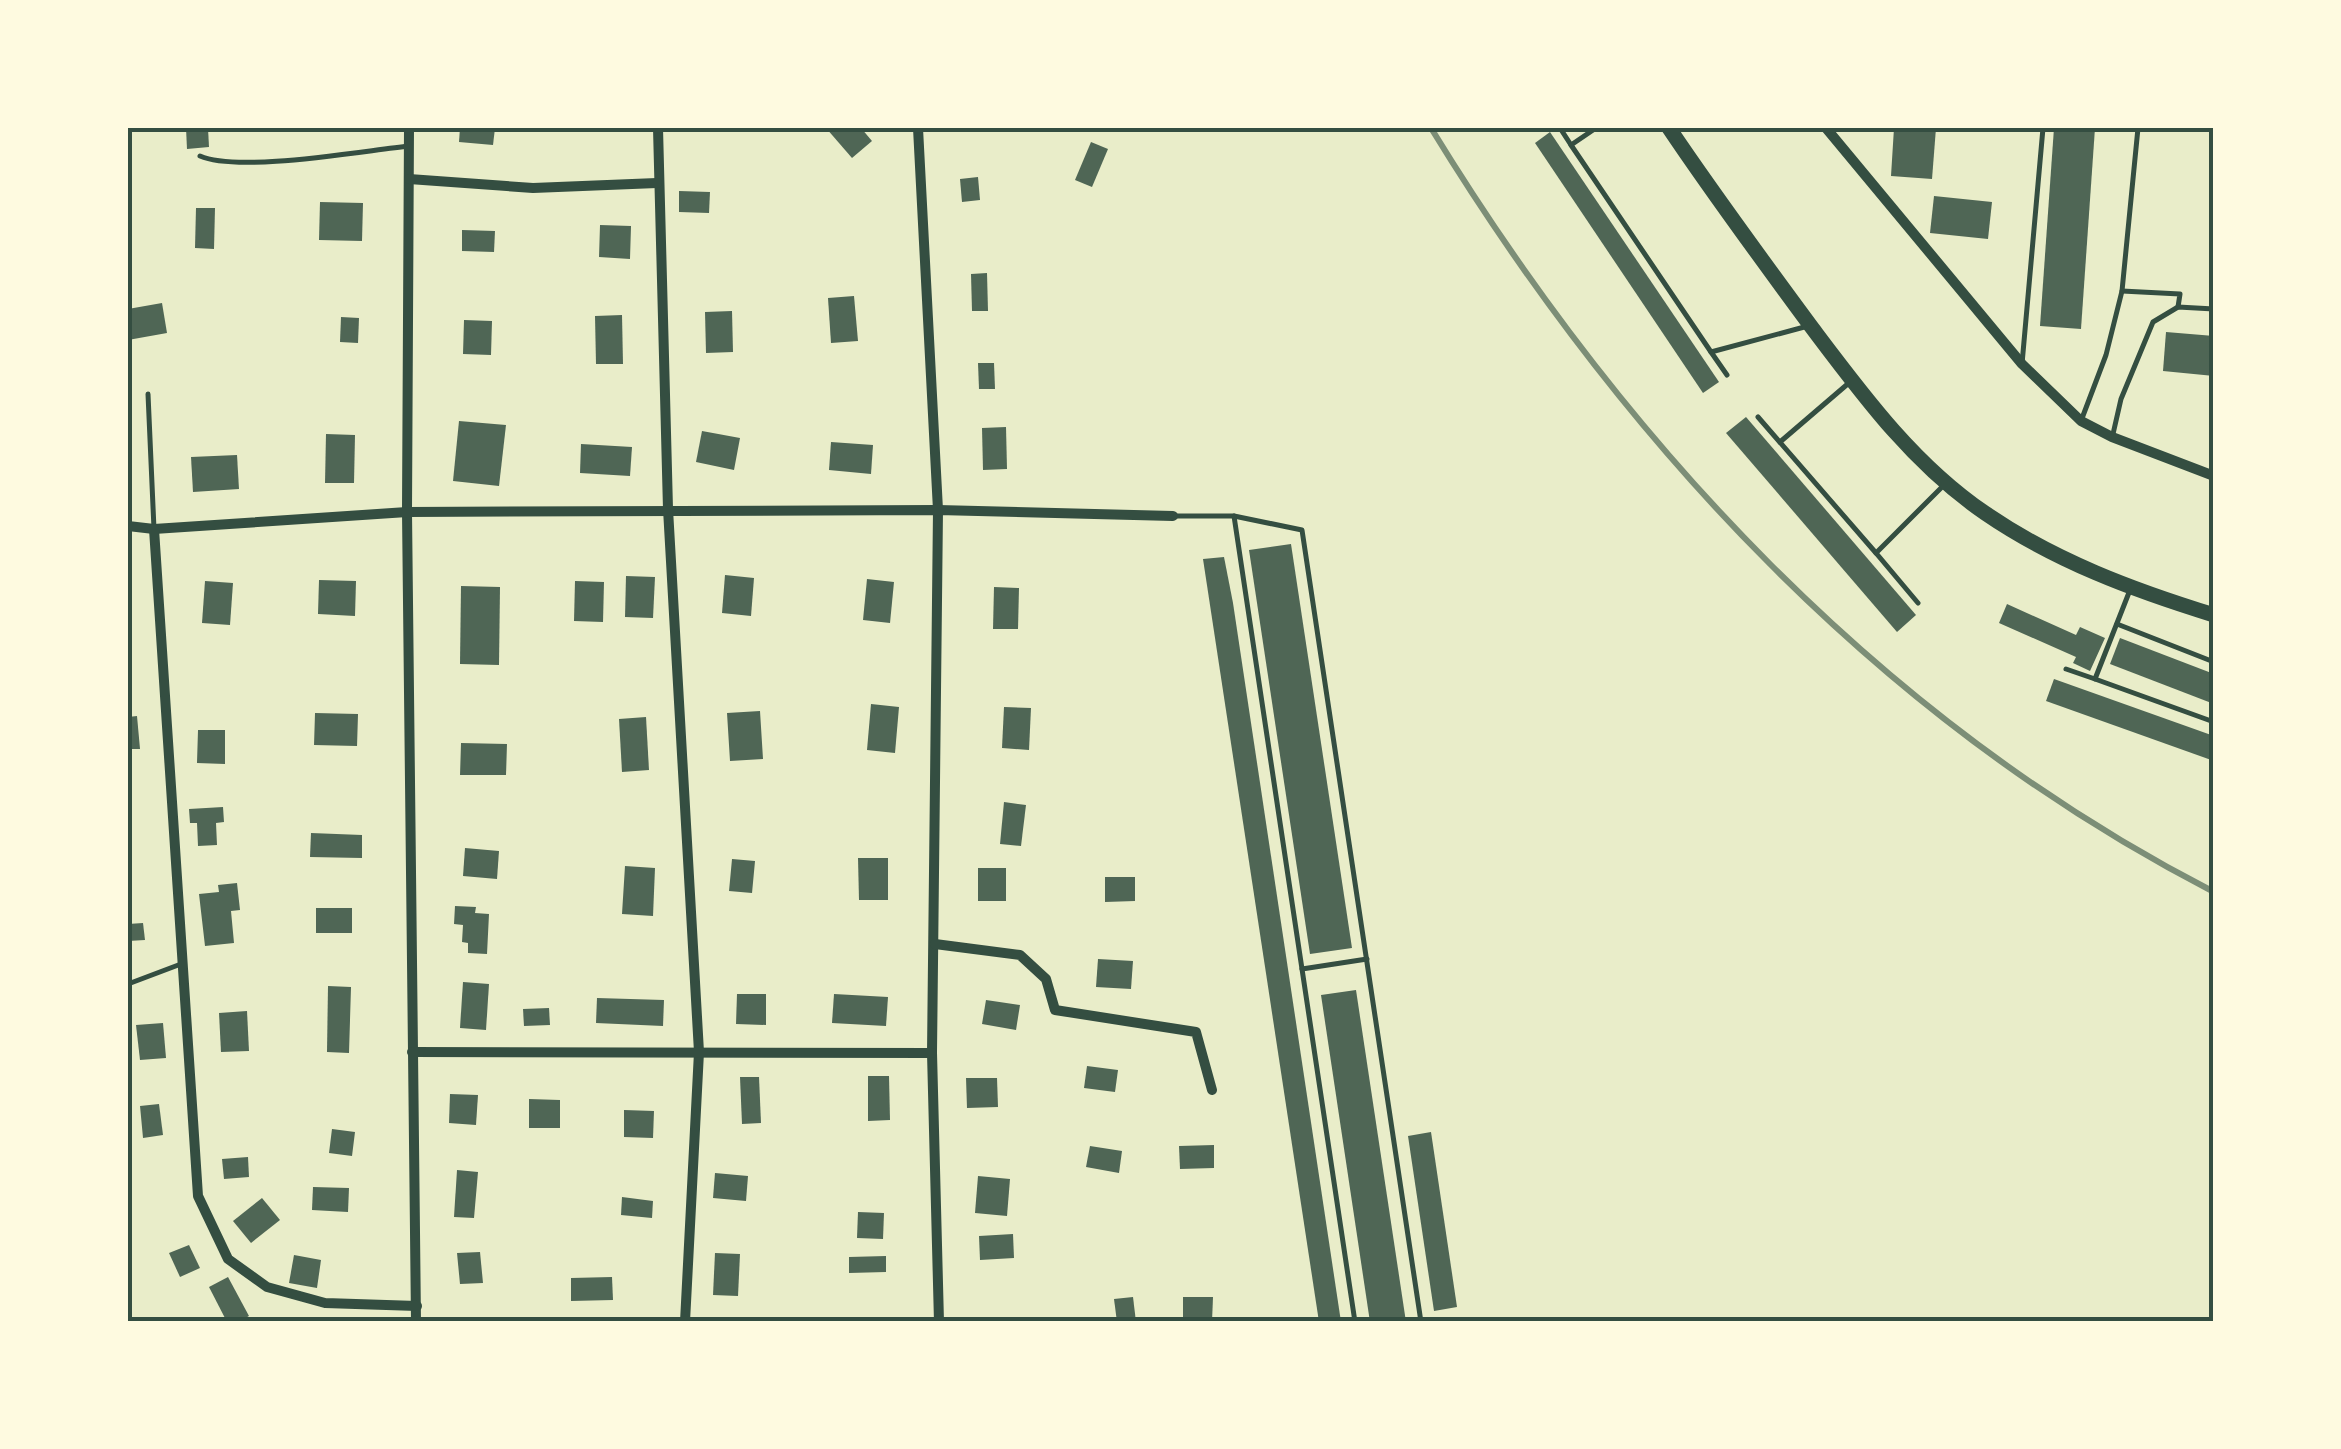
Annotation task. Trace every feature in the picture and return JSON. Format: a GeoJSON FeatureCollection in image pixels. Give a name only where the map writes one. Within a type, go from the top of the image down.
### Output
{"type":"FeatureCollection","features":[{"type":"Feature","properties":{"kind":"main road"},"geometry":{"type":"LineString","coordinates":[[1669,128],[1729,218],[1852,380],[1892,431],[1946,483],[1987,514],[2066,561],[2214,615]]}},
{"type":"Feature","properties":{"kind":"street"},"geometry":{"type":"LineString","coordinates":[[409,128],[408,512],[416,1322]]}},
{"type":"Feature","properties":{"kind":"street"},"geometry":{"type":"LineString","coordinates":[[658,128],[668,509],[699,1052],[685,1322]]}},
{"type":"Feature","properties":{"kind":"street"},"geometry":{"type":"LineString","coordinates":[[918,128],[938,510],[932,1053],[938,1322]]}},
{"type":"Feature","properties":{"kind":"street"},"geometry":{"type":"LineString","coordinates":[[1826,128],[2022,364],[2081,421],[2214,476]]}},
{"type":"Feature","properties":{"kind":"street"},"geometry":{"type":"LineString","coordinates":[[409,179],[533,188],[657,183]]}},
{"type":"Feature","properties":{"kind":"street"},"geometry":{"type":"LineString","coordinates":[[128,526],[154,529],[408,512],[668,509],[1173,516]]}},
{"type":"Feature","properties":{"kind":"street"},"geometry":{"type":"LineString","coordinates":[[154,529],[198,1196],[228,1260],[267,1287],[325,1303],[417,1306]]}},
{"type":"Feature","properties":{"kind":"street"},"geometry":{"type":"LineString","coordinates":[[935,944],[1020,955],[1046,979],[1055,1010],[1196,1032],[1212,1090]]}},
{"type":"Feature","properties":{"kind":"street"},"geometry":{"type":"LineString","coordinates":[[412,1052],[932,1053]]}},
{"type":"Feature","properties":{"kind":"lane"},"geometry":{"type":"LineString","coordinates":[[1560,128],[1727,376]]}},
{"type":"Feature","properties":{"kind":"lane"},"geometry":{"type":"LineString","coordinates":[[1571,144],[1596,128]]}},
{"type":"Feature","properties":{"kind":"lane"},"geometry":{"type":"LineString","coordinates":[[2022,364],[2043,128]]}},
{"type":"Feature","properties":{"kind":"lane"},"geometry":{"type":"LineString","coordinates":[[2081,421],[2106,355],[2122,292],[2138,128]]}},
{"type":"Feature","properties":{"kind":"lane"},"geometry":{"type":"LineString","coordinates":[[200,156],[211,161],[255,162],[409,146]]}},
{"type":"Feature","properties":{"kind":"lane"},"geometry":{"type":"LineString","coordinates":[[2122,292],[2180,294],[2178,307]]}},
{"type":"Feature","properties":{"kind":"lane"},"geometry":{"type":"LineString","coordinates":[[2112,437],[2121,399],[2154,322],[2178,307],[2214,309]]}},
{"type":"Feature","properties":{"kind":"lane"},"geometry":{"type":"LineString","coordinates":[[1711,352],[1811,325]]}},
{"type":"Feature","properties":{"kind":"lane"},"geometry":{"type":"LineString","coordinates":[[1780,442],[1852,380]]}},
{"type":"Feature","properties":{"kind":"lane"},"geometry":{"type":"LineString","coordinates":[[148,394],[154,529]]}},
{"type":"Feature","properties":{"kind":"lane"},"geometry":{"type":"LineString","coordinates":[[1758,417],[1918,603]]}},
{"type":"Feature","properties":{"kind":"lane"},"geometry":{"type":"LineString","coordinates":[[1876,554],[1946,483]]}},
{"type":"Feature","properties":{"kind":"lane"},"geometry":{"type":"LineString","coordinates":[[1173,516],[1234,516],[1302,530],[1422,1322]]}},
{"type":"Feature","properties":{"kind":"lane"},"geometry":{"type":"LineString","coordinates":[[1234,516],[1355,1322]]}},
{"type":"Feature","properties":{"kind":"lane"},"geometry":{"type":"LineString","coordinates":[[2095,679],[2131,587]]}},
{"type":"Feature","properties":{"kind":"lane"},"geometry":{"type":"LineString","coordinates":[[2117,624],[2214,662]]}},
{"type":"Feature","properties":{"kind":"lane"},"geometry":{"type":"LineString","coordinates":[[2066,669],[2214,722]]}},
{"type":"Feature","properties":{"kind":"lane"},"geometry":{"type":"LineString","coordinates":[[1302,969],[1367,960]]}},
{"type":"Feature","properties":{"kind":"lane"},"geometry":{"type":"LineString","coordinates":[[128,984],[184,963]]}},
{"type":"Feature","properties":{"kind":"building"},"geometry":{"type":"Polygon","coordinates":[[[186,128],[208,128],[209,147],[187,149],[186,128]]]}},
{"type":"Feature","properties":{"kind":"building"},"geometry":{"type":"Polygon","coordinates":[[[460,128],[495,128],[493,145],[459,142],[460,128]]]}},
{"type":"Feature","properties":{"kind":"building"},"geometry":{"type":"Polygon","coordinates":[[[826,128],[861,128],[872,141],[852,158],[826,128]]]}},
{"type":"Feature","properties":{"kind":"building"},"geometry":{"type":"Polygon","coordinates":[[[1894,128],[1936,128],[1932,179],[1891,176],[1894,128]]]}},
{"type":"Feature","properties":{"kind":"building"},"geometry":{"type":"Polygon","coordinates":[[[2054,128],[2095,128],[2081,329],[2040,326],[2054,128]]]}},
{"type":"Feature","properties":{"kind":"building"},"geometry":{"type":"Polygon","coordinates":[[[1550,132],[1719,382],[1703,393],[1535,143],[1550,132]]]}},
{"type":"Feature","properties":{"kind":"building"},"geometry":{"type":"Polygon","coordinates":[[[1091,142],[1108,149],[1092,187],[1075,180],[1091,142]]]}},
{"type":"Feature","properties":{"kind":"building"},"geometry":{"type":"Polygon","coordinates":[[[978,177],[980,200],[962,202],[960,179],[978,177]]]}},
{"type":"Feature","properties":{"kind":"building"},"geometry":{"type":"Polygon","coordinates":[[[679,191],[710,192],[709,213],[679,212],[679,191]]]}},
{"type":"Feature","properties":{"kind":"building"},"geometry":{"type":"Polygon","coordinates":[[[1934,196],[1992,202],[1988,239],[1930,233],[1934,196]]]}},
{"type":"Feature","properties":{"kind":"building"},"geometry":{"type":"Polygon","coordinates":[[[320,202],[363,203],[362,241],[319,240],[320,202]]]}},
{"type":"Feature","properties":{"kind":"building"},"geometry":{"type":"Polygon","coordinates":[[[196,208],[215,208],[214,249],[195,248],[196,208]]]}},
{"type":"Feature","properties":{"kind":"building"},"geometry":{"type":"Polygon","coordinates":[[[600,225],[631,226],[630,259],[599,257],[600,225]]]}},
{"type":"Feature","properties":{"kind":"building"},"geometry":{"type":"Polygon","coordinates":[[[462,230],[495,231],[494,252],[462,251],[462,230]]]}},
{"type":"Feature","properties":{"kind":"building"},"geometry":{"type":"Polygon","coordinates":[[[987,273],[988,311],[972,311],[971,274],[987,273]]]}},
{"type":"Feature","properties":{"kind":"building"},"geometry":{"type":"Polygon","coordinates":[[[854,296],[858,341],[831,343],[828,298],[854,296]]]}},
{"type":"Feature","properties":{"kind":"building"},"geometry":{"type":"Polygon","coordinates":[[[162,303],[167,333],[128,340],[128,309],[162,303]]]}},
{"type":"Feature","properties":{"kind":"building"},"geometry":{"type":"Polygon","coordinates":[[[732,311],[733,352],[706,353],[705,312],[732,311]]]}},
{"type":"Feature","properties":{"kind":"building"},"geometry":{"type":"Polygon","coordinates":[[[622,315],[623,364],[596,364],[595,316],[622,315]]]}},
{"type":"Feature","properties":{"kind":"building"},"geometry":{"type":"Polygon","coordinates":[[[341,317],[359,318],[358,343],[340,342],[341,317]]]}},
{"type":"Feature","properties":{"kind":"building"},"geometry":{"type":"Polygon","coordinates":[[[464,320],[492,321],[491,355],[463,354],[464,320]]]}},
{"type":"Feature","properties":{"kind":"building"},"geometry":{"type":"Polygon","coordinates":[[[2166,332],[2214,336],[2214,376],[2163,371],[2166,332]]]}},
{"type":"Feature","properties":{"kind":"building"},"geometry":{"type":"Polygon","coordinates":[[[978,363],[994,363],[995,389],[979,389],[978,363]]]}},
{"type":"Feature","properties":{"kind":"building"},"geometry":{"type":"Polygon","coordinates":[[[1746,417],[1916,615],[1897,632],[1726,433],[1746,417]]]}},
{"type":"Feature","properties":{"kind":"building"},"geometry":{"type":"Polygon","coordinates":[[[459,421],[506,425],[499,486],[453,481],[459,421]]]}},
{"type":"Feature","properties":{"kind":"building"},"geometry":{"type":"Polygon","coordinates":[[[1006,427],[1007,469],[983,470],[982,428],[1006,427]]]}},
{"type":"Feature","properties":{"kind":"building"},"geometry":{"type":"Polygon","coordinates":[[[702,431],[740,438],[734,470],[696,462],[702,431]]]}},
{"type":"Feature","properties":{"kind":"building"},"geometry":{"type":"Polygon","coordinates":[[[326,434],[355,435],[354,483],[325,483],[326,434]]]}},
{"type":"Feature","properties":{"kind":"building"},"geometry":{"type":"Polygon","coordinates":[[[831,442],[873,445],[871,474],[829,470],[831,442]]]}},
{"type":"Feature","properties":{"kind":"building"},"geometry":{"type":"Polygon","coordinates":[[[581,444],[632,447],[630,476],[580,473],[581,444]]]}},
{"type":"Feature","properties":{"kind":"building"},"geometry":{"type":"Polygon","coordinates":[[[237,455],[239,489],[193,492],[191,457],[237,455]]]}},
{"type":"Feature","properties":{"kind":"building"},"geometry":{"type":"Polygon","coordinates":[[[1291,544],[1352,948],[1310,954],[1249,550],[1291,544]]]}},
{"type":"Feature","properties":{"kind":"building"},"geometry":{"type":"Polygon","coordinates":[[[1224,557],[1341,1322],[1319,1322],[1203,559],[1224,557]]]}},
{"type":"Feature","properties":{"kind":"building"},"geometry":{"type":"Polygon","coordinates":[[[725,575],[754,578],[751,616],[722,613],[725,575]]]}},
{"type":"Feature","properties":{"kind":"building"},"geometry":{"type":"Polygon","coordinates":[[[626,576],[655,577],[653,618],[625,617],[626,576]]]}},
{"type":"Feature","properties":{"kind":"building"},"geometry":{"type":"Polygon","coordinates":[[[867,579],[894,582],[890,623],[863,620],[867,579]]]}},
{"type":"Feature","properties":{"kind":"building"},"geometry":{"type":"Polygon","coordinates":[[[319,580],[356,581],[355,616],[318,614],[319,580]]]}},
{"type":"Feature","properties":{"kind":"building"},"geometry":{"type":"Polygon","coordinates":[[[205,581],[233,583],[230,625],[202,623],[205,581]]]}},
{"type":"Feature","properties":{"kind":"building"},"geometry":{"type":"Polygon","coordinates":[[[575,581],[604,582],[603,622],[574,621],[575,581]]]}},
{"type":"Feature","properties":{"kind":"building"},"geometry":{"type":"Polygon","coordinates":[[[461,586],[500,587],[499,665],[460,664],[461,586]]]}},
{"type":"Feature","properties":{"kind":"building"},"geometry":{"type":"Polygon","coordinates":[[[994,587],[1019,588],[1018,629],[993,629],[994,587]]]}},
{"type":"Feature","properties":{"kind":"building"},"geometry":{"type":"Polygon","coordinates":[[[2007,604],[2076,635],[2080,627],[2105,638],[2090,671],[2073,663],[2076,657],[1999,623],[2007,604]]]}},
{"type":"Feature","properties":{"kind":"building"},"geometry":{"type":"Polygon","coordinates":[[[2120,638],[2214,674],[2214,704],[2110,664],[2120,638]]]}},
{"type":"Feature","properties":{"kind":"building"},"geometry":{"type":"Polygon","coordinates":[[[2054,679],[2214,736],[2214,761],[2046,701],[2054,679]]]}},
{"type":"Feature","properties":{"kind":"building"},"geometry":{"type":"Polygon","coordinates":[[[871,704],[899,707],[895,753],[867,750],[871,704]]]}},
{"type":"Feature","properties":{"kind":"building"},"geometry":{"type":"Polygon","coordinates":[[[1004,707],[1031,708],[1029,750],[1002,748],[1004,707]]]}},
{"type":"Feature","properties":{"kind":"building"},"geometry":{"type":"Polygon","coordinates":[[[760,711],[763,759],[730,761],[727,713],[760,711]]]}},
{"type":"Feature","properties":{"kind":"building"},"geometry":{"type":"Polygon","coordinates":[[[315,713],[358,714],[357,746],[314,745],[315,713]]]}},
{"type":"Feature","properties":{"kind":"building"},"geometry":{"type":"Polygon","coordinates":[[[137,716],[140,749],[128,749],[128,717],[137,716]]]}},
{"type":"Feature","properties":{"kind":"building"},"geometry":{"type":"Polygon","coordinates":[[[646,717],[649,770],[622,772],[619,719],[646,717]]]}},
{"type":"Feature","properties":{"kind":"building"},"geometry":{"type":"Polygon","coordinates":[[[198,730],[225,730],[225,764],[197,763],[198,730]]]}},
{"type":"Feature","properties":{"kind":"building"},"geometry":{"type":"Polygon","coordinates":[[[461,743],[507,744],[506,775],[460,775],[461,743]]]}},
{"type":"Feature","properties":{"kind":"building"},"geometry":{"type":"Polygon","coordinates":[[[1004,802],[1026,805],[1021,846],[1000,844],[1004,802]]]}},
{"type":"Feature","properties":{"kind":"building"},"geometry":{"type":"Polygon","coordinates":[[[223,807],[224,822],[216,823],[217,845],[198,846],[197,823],[190,823],[189,809],[223,807]]]}},
{"type":"Feature","properties":{"kind":"building"},"geometry":{"type":"Polygon","coordinates":[[[311,833],[362,835],[362,858],[310,857],[311,833]]]}},
{"type":"Feature","properties":{"kind":"building"},"geometry":{"type":"Polygon","coordinates":[[[465,848],[499,851],[497,879],[463,876],[465,848]]]}},
{"type":"Feature","properties":{"kind":"building"},"geometry":{"type":"Polygon","coordinates":[[[858,858],[888,858],[888,900],[859,900],[858,858]]]}},
{"type":"Feature","properties":{"kind":"building"},"geometry":{"type":"Polygon","coordinates":[[[732,859],[755,861],[752,893],[729,891],[732,859]]]}},
{"type":"Feature","properties":{"kind":"building"},"geometry":{"type":"Polygon","coordinates":[[[625,866],[655,868],[653,916],[622,914],[625,866]]]}},
{"type":"Feature","properties":{"kind":"building"},"geometry":{"type":"Polygon","coordinates":[[[978,868],[1006,868],[1006,901],[978,901],[978,868]]]}},
{"type":"Feature","properties":{"kind":"building"},"geometry":{"type":"Polygon","coordinates":[[[1105,877],[1135,877],[1135,901],[1105,902],[1105,877]]]}},
{"type":"Feature","properties":{"kind":"building"},"geometry":{"type":"Polygon","coordinates":[[[237,883],[240,910],[231,911],[234,943],[205,946],[199,894],[219,892],[218,885],[237,883]]]}},
{"type":"Feature","properties":{"kind":"building"},"geometry":{"type":"Polygon","coordinates":[[[455,906],[476,907],[475,913],[489,914],[487,954],[468,953],[468,943],[462,942],[463,925],[454,924],[455,906]]]}},
{"type":"Feature","properties":{"kind":"building"},"geometry":{"type":"Polygon","coordinates":[[[316,908],[352,908],[352,933],[316,933],[316,908]]]}},
{"type":"Feature","properties":{"kind":"building"},"geometry":{"type":"Polygon","coordinates":[[[143,923],[145,940],[128,941],[128,924],[143,923]]]}},
{"type":"Feature","properties":{"kind":"building"},"geometry":{"type":"Polygon","coordinates":[[[1098,959],[1133,961],[1131,989],[1096,987],[1098,959]]]}},
{"type":"Feature","properties":{"kind":"building"},"geometry":{"type":"Polygon","coordinates":[[[463,982],[489,984],[486,1030],[460,1028],[463,982]]]}},
{"type":"Feature","properties":{"kind":"building"},"geometry":{"type":"Polygon","coordinates":[[[328,986],[351,987],[349,1053],[327,1052],[328,986]]]}},
{"type":"Feature","properties":{"kind":"building"},"geometry":{"type":"Polygon","coordinates":[[[1356,990],[1406,1322],[1370,1322],[1321,995],[1356,990]]]}},
{"type":"Feature","properties":{"kind":"building"},"geometry":{"type":"Polygon","coordinates":[[[737,994],[766,994],[766,1025],[736,1024],[737,994]]]}},
{"type":"Feature","properties":{"kind":"building"},"geometry":{"type":"Polygon","coordinates":[[[834,994],[888,997],[886,1026],[832,1023],[834,994]]]}},
{"type":"Feature","properties":{"kind":"building"},"geometry":{"type":"Polygon","coordinates":[[[597,998],[664,1000],[663,1026],[596,1023],[597,998]]]}},
{"type":"Feature","properties":{"kind":"building"},"geometry":{"type":"Polygon","coordinates":[[[986,1000],[1020,1005],[1016,1030],[982,1024],[986,1000]]]}},
{"type":"Feature","properties":{"kind":"building"},"geometry":{"type":"Polygon","coordinates":[[[549,1008],[550,1025],[524,1026],[523,1009],[549,1008]]]}},
{"type":"Feature","properties":{"kind":"building"},"geometry":{"type":"Polygon","coordinates":[[[247,1011],[249,1051],[221,1052],[219,1013],[247,1011]]]}},
{"type":"Feature","properties":{"kind":"building"},"geometry":{"type":"Polygon","coordinates":[[[163,1023],[166,1058],[140,1060],[136,1025],[163,1023]]]}},
{"type":"Feature","properties":{"kind":"building"},"geometry":{"type":"Polygon","coordinates":[[[1087,1066],[1118,1070],[1115,1092],[1084,1088],[1087,1066]]]}},
{"type":"Feature","properties":{"kind":"building"},"geometry":{"type":"Polygon","coordinates":[[[868,1076],[889,1076],[890,1120],[868,1121],[868,1076]]]}},
{"type":"Feature","properties":{"kind":"building"},"geometry":{"type":"Polygon","coordinates":[[[740,1077],[759,1077],[761,1123],[742,1124],[740,1077]]]}},
{"type":"Feature","properties":{"kind":"building"},"geometry":{"type":"Polygon","coordinates":[[[966,1078],[997,1078],[998,1107],[967,1108],[966,1078]]]}},
{"type":"Feature","properties":{"kind":"building"},"geometry":{"type":"Polygon","coordinates":[[[450,1094],[478,1095],[476,1125],[449,1123],[450,1094]]]}},
{"type":"Feature","properties":{"kind":"building"},"geometry":{"type":"Polygon","coordinates":[[[529,1099],[560,1100],[560,1128],[529,1128],[529,1099]]]}},
{"type":"Feature","properties":{"kind":"building"},"geometry":{"type":"Polygon","coordinates":[[[159,1104],[163,1135],[143,1138],[140,1106],[159,1104]]]}},
{"type":"Feature","properties":{"kind":"building"},"geometry":{"type":"Polygon","coordinates":[[[624,1110],[654,1111],[653,1138],[624,1137],[624,1110]]]}},
{"type":"Feature","properties":{"kind":"building"},"geometry":{"type":"Polygon","coordinates":[[[332,1129],[355,1132],[352,1156],[329,1153],[332,1129]]]}},
{"type":"Feature","properties":{"kind":"building"},"geometry":{"type":"Polygon","coordinates":[[[1431,1132],[1457,1307],[1434,1311],[1408,1136],[1431,1132]]]}},
{"type":"Feature","properties":{"kind":"building"},"geometry":{"type":"Polygon","coordinates":[[[1214,1145],[1214,1168],[1180,1169],[1179,1146],[1214,1145]]]}},
{"type":"Feature","properties":{"kind":"building"},"geometry":{"type":"Polygon","coordinates":[[[1090,1146],[1122,1151],[1119,1173],[1086,1167],[1090,1146]]]}},
{"type":"Feature","properties":{"kind":"building"},"geometry":{"type":"Polygon","coordinates":[[[248,1157],[249,1177],[224,1179],[222,1159],[248,1157]]]}},
{"type":"Feature","properties":{"kind":"building"},"geometry":{"type":"Polygon","coordinates":[[[457,1170],[478,1172],[474,1218],[454,1217],[457,1170]]]}},
{"type":"Feature","properties":{"kind":"building"},"geometry":{"type":"Polygon","coordinates":[[[715,1173],[748,1176],[746,1201],[713,1198],[715,1173]]]}},
{"type":"Feature","properties":{"kind":"building"},"geometry":{"type":"Polygon","coordinates":[[[978,1176],[1010,1179],[1007,1216],[975,1213],[978,1176]]]}},
{"type":"Feature","properties":{"kind":"building"},"geometry":{"type":"Polygon","coordinates":[[[313,1187],[349,1188],[348,1212],[312,1210],[313,1187]]]}},
{"type":"Feature","properties":{"kind":"building"},"geometry":{"type":"Polygon","coordinates":[[[622,1197],[653,1201],[652,1218],[621,1215],[622,1197]]]}},
{"type":"Feature","properties":{"kind":"building"},"geometry":{"type":"Polygon","coordinates":[[[262,1198],[280,1220],[251,1243],[233,1221],[262,1198]]]}},
{"type":"Feature","properties":{"kind":"building"},"geometry":{"type":"Polygon","coordinates":[[[858,1212],[884,1213],[883,1239],[857,1238],[858,1212]]]}},
{"type":"Feature","properties":{"kind":"building"},"geometry":{"type":"Polygon","coordinates":[[[1013,1234],[1014,1258],[980,1260],[979,1236],[1013,1234]]]}},
{"type":"Feature","properties":{"kind":"building"},"geometry":{"type":"Polygon","coordinates":[[[189,1245],[200,1268],[180,1277],[169,1253],[189,1245]]]}},
{"type":"Feature","properties":{"kind":"building"},"geometry":{"type":"Polygon","coordinates":[[[480,1252],[483,1283],[460,1284],[457,1253],[480,1252]]]}},
{"type":"Feature","properties":{"kind":"building"},"geometry":{"type":"Polygon","coordinates":[[[715,1253],[740,1254],[738,1296],[713,1295],[715,1253]]]}},
{"type":"Feature","properties":{"kind":"building"},"geometry":{"type":"Polygon","coordinates":[[[294,1255],[321,1260],[317,1288],[289,1283],[294,1255]]]}},
{"type":"Feature","properties":{"kind":"building"},"geometry":{"type":"Polygon","coordinates":[[[886,1256],[886,1272],[849,1273],[849,1257],[886,1256]]]}},
{"type":"Feature","properties":{"kind":"building"},"geometry":{"type":"Polygon","coordinates":[[[228,1277],[249,1316],[238,1322],[227,1322],[209,1287],[228,1277]]]}},
{"type":"Feature","properties":{"kind":"building"},"geometry":{"type":"Polygon","coordinates":[[[612,1277],[613,1300],[571,1301],[571,1278],[612,1277]]]}},
{"type":"Feature","properties":{"kind":"building"},"geometry":{"type":"Polygon","coordinates":[[[1133,1297],[1136,1322],[1117,1322],[1114,1299],[1133,1297]]]}},
{"type":"Feature","properties":{"kind":"building"},"geometry":{"type":"Polygon","coordinates":[[[1183,1297],[1213,1297],[1212,1322],[1183,1322],[1183,1297]]]}},
{"type":"Feature","properties":{"kind":"railway"},"geometry":{"type":"LineString","coordinates":[[1431,128],[1506,244],[1588,356],[1676,463],[1770,564],[1871,658],[1978,745],[2093,823],[2214,892]]}}]}
